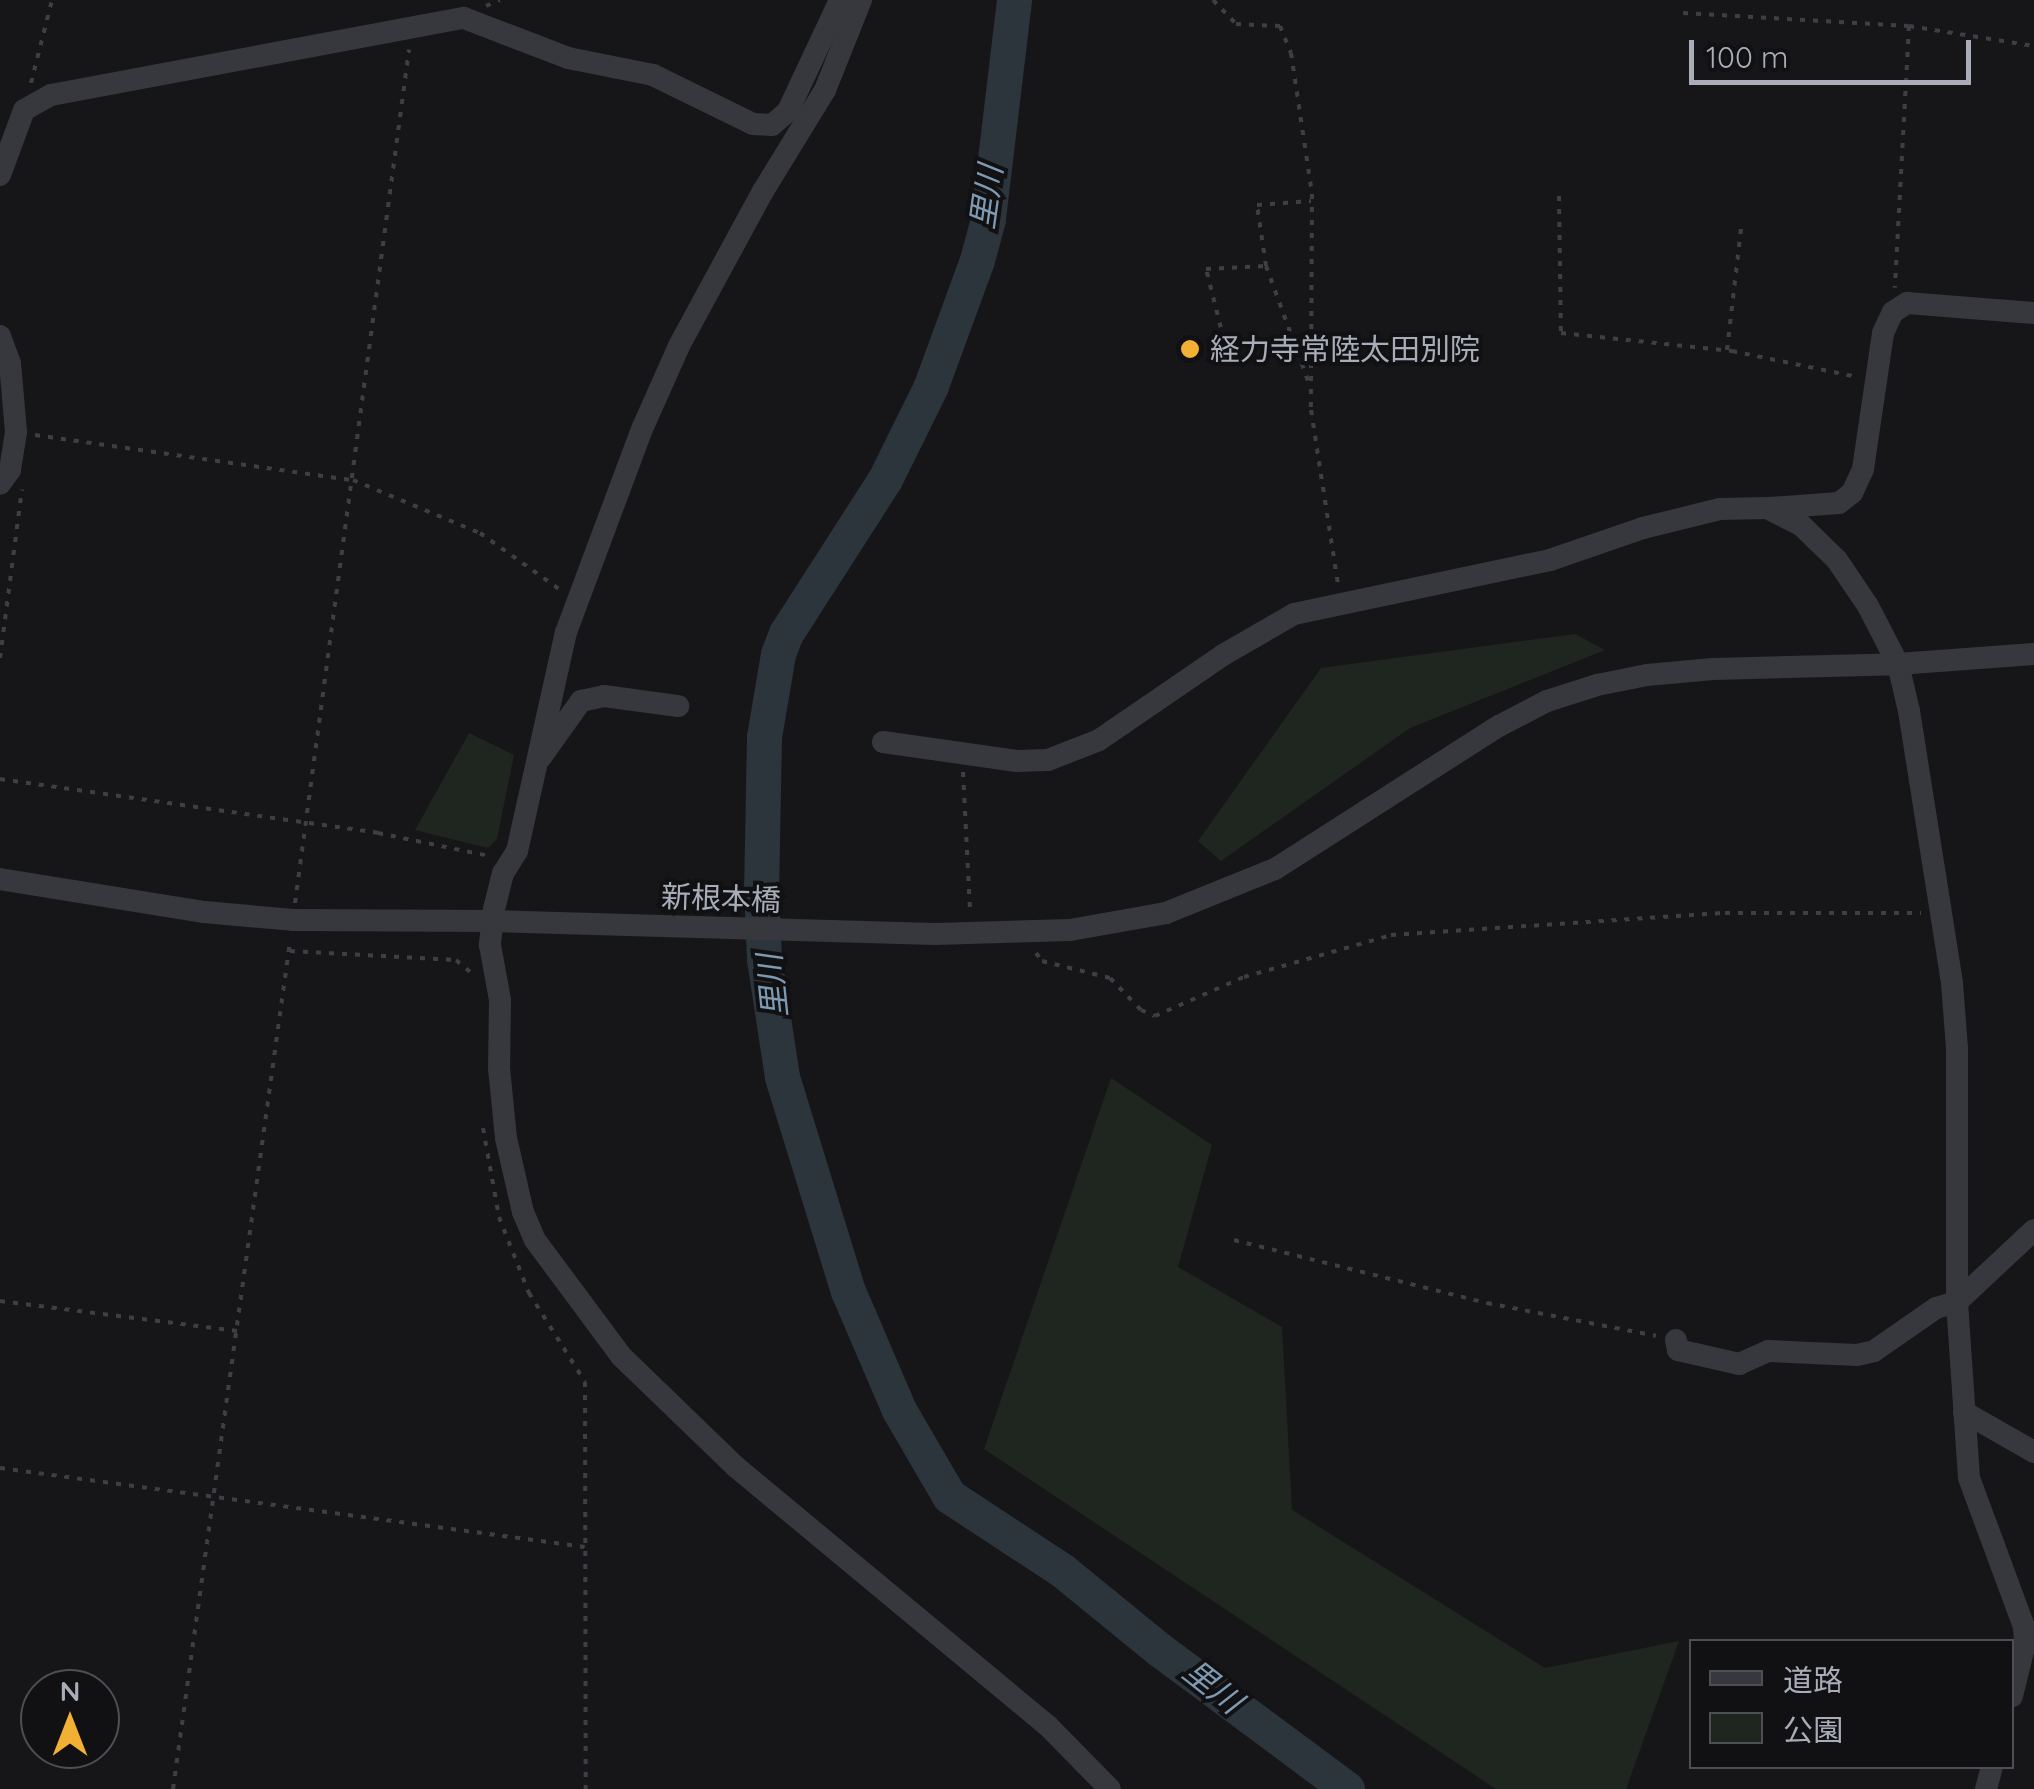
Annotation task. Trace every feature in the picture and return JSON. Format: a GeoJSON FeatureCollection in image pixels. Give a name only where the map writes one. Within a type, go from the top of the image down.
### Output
{"type":"FeatureCollection","features":[{"type":"Feature","properties":{"kind":"street"},"geometry":{"type":"LineString","coordinates":[[788,111],[840,0]]}},
{"type":"Feature","properties":{"kind":"street"},"geometry":{"type":"LineString","coordinates":[[861,0],[840,58],[720,268],[642,429],[566,632],[517,851],[503,873],[499,921],[490,945],[500,1000],[498,1068],[510,1166],[523,1212],[552,1266],[621,1356],[686,1424],[1048,1726],[1110,1789]]}},
{"type":"Feature","properties":{"kind":"street"},"geometry":{"type":"LineString","coordinates":[[0,175],[24,110],[51,95],[464,18],[568,58],[653,74],[754,124],[772,124],[840,58]]}},
{"type":"Feature","properties":{"kind":"street"},"geometry":{"type":"LineString","coordinates":[[882,742],[1017,761],[1071,754],[1294,614],[1550,560],[1642,528],[1705,513],[1838,503],[1852,493],[1863,468],[1883,333],[1893,312],[1906,303],[2034,313]]}},
{"type":"Feature","properties":{"kind":"street"},"geometry":{"type":"LineString","coordinates":[[0,336],[10,363],[16,432],[10,470],[0,484]]}},
{"type":"Feature","properties":{"kind":"street"},"geometry":{"type":"LineString","coordinates":[[1767,508],[1801,525],[1837,560],[1898,664],[1941,914],[1960,1101],[1957,1302],[1972,1496],[2029,1641],[2014,1690]]}},
{"type":"Feature","properties":{"kind":"street","name":"新根本橋"},"geometry":{"type":"LineString","coordinates":[[0,879],[204,912],[293,920],[499,921],[936,934],[1120,924],[1218,894],[1275,869],[1499,726],[1548,700],[1597,685],[1647,674],[1713,669],[1898,664],[2034,654]]}},
{"type":"Feature","properties":{"kind":"street"},"geometry":{"type":"LineString","coordinates":[[537,762],[582,702],[604,696],[678,706]]}},
{"type":"Feature","properties":{"kind":"street"},"geometry":{"type":"LineString","coordinates":[[1676,1340],[1678,1350],[1739,1364],[1780,1350],[1857,1355],[1874,1352],[1936,1308],[1957,1302],[2034,1230]]}},
{"type":"Feature","properties":{"kind":"street"},"geometry":{"type":"LineString","coordinates":[[1964,1412],[2034,1452]]}},
{"type":"Feature","properties":{"kind":"path"},"geometry":{"type":"LineString","coordinates":[[24,110],[52,0]]}},
{"type":"Feature","properties":{"kind":"path"},"geometry":{"type":"LineString","coordinates":[[1214,0],[1236,24],[1280,26],[1291,53],[1312,201],[1311,390],[1341,604]]}},
{"type":"Feature","properties":{"kind":"path"},"geometry":{"type":"LineString","coordinates":[[1683,14],[1909,26],[2034,46]]}},
{"type":"Feature","properties":{"kind":"path"},"geometry":{"type":"LineString","coordinates":[[1893,312],[1909,26]]}},
{"type":"Feature","properties":{"kind":"path"},"geometry":{"type":"LineString","coordinates":[[173,1789],[239,1332],[412,29]]}},
{"type":"Feature","properties":{"kind":"path"},"geometry":{"type":"LineString","coordinates":[[1559,196],[1560,333],[1727,350],[1876,381]]}},
{"type":"Feature","properties":{"kind":"path"},"geometry":{"type":"LineString","coordinates":[[1311,390],[1266,266],[1257,205],[1312,201]]}},
{"type":"Feature","properties":{"kind":"path"},"geometry":{"type":"LineString","coordinates":[[1727,350],[1741,230]]}},
{"type":"Feature","properties":{"kind":"path"},"geometry":{"type":"LineString","coordinates":[[1224,340],[1206,270],[1266,266]]}},
{"type":"Feature","properties":{"kind":"path"},"geometry":{"type":"LineString","coordinates":[[16,432],[352,480],[480,532],[562,591]]}},
{"type":"Feature","properties":{"kind":"path"},"geometry":{"type":"LineString","coordinates":[[0,658],[24,472]]}},
{"type":"Feature","properties":{"kind":"path"},"geometry":{"type":"LineString","coordinates":[[962,752],[972,934]]}},
{"type":"Feature","properties":{"kind":"path"},"geometry":{"type":"LineString","coordinates":[[0,778],[307,822],[417,840],[472,854],[489,856],[502,846]]}},
{"type":"Feature","properties":{"kind":"path"},"geometry":{"type":"LineString","coordinates":[[1032,949],[1042,961],[1110,978],[1141,1010],[1155,1016],[1244,977],[1391,935],[1726,914],[1941,914]]}},
{"type":"Feature","properties":{"kind":"path"},"geometry":{"type":"LineString","coordinates":[[289,951],[456,960],[469,968],[478,983]]}},
{"type":"Feature","properties":{"kind":"path"},"geometry":{"type":"LineString","coordinates":[[482,1122],[489,1181],[511,1248],[545,1324],[565,1344],[585,1382],[586,1789]]}},
{"type":"Feature","properties":{"kind":"path"},"geometry":{"type":"LineString","coordinates":[[1234,1240],[1487,1303],[1676,1340]]}},
{"type":"Feature","properties":{"kind":"path"},"geometry":{"type":"LineString","coordinates":[[0,1300],[239,1332]]}},
{"type":"Feature","properties":{"kind":"path"},"geometry":{"type":"LineString","coordinates":[[0,1468],[586,1546]]}},
{"type":"Feature","properties":{"kind":"green space"},"geometry":{"type":"Polygon","coordinates":[[[1575,634],[1605,650],[1410,728],[1221,861],[1198,841],[1321,668],[1575,634]]]}},
{"type":"Feature","properties":{"kind":"green space"},"geometry":{"type":"Polygon","coordinates":[[[469,733],[514,755],[497,839],[488,848],[415,830],[469,733]]]}},
{"type":"Feature","properties":{"kind":"green space"},"geometry":{"type":"Polygon","coordinates":[[[1111,1078],[1212,1145],[1178,1267],[1282,1327],[1292,1510],[1545,1668],[1679,1641],[1626,1789],[1496,1789],[984,1449],[1111,1078]]]}},
{"type":"Feature","properties":{"kind":"waterway","name":"里川"},"geometry":{"type":"LineString","coordinates":[[1014,0],[988,219],[977,260],[931,386],[885,479],[786,633],[778,654],[764,737],[761,887],[764,959],[782,1077],[848,1291],[899,1410],[949,1496],[1063,1571],[1160,1650],[1347,1789]]}},
{"type":"Feature","properties":{"kind":"place","name":"経力寺常陸太田別院"},"geometry":{"type":"Point","coordinates":[1190,349]}}]}
